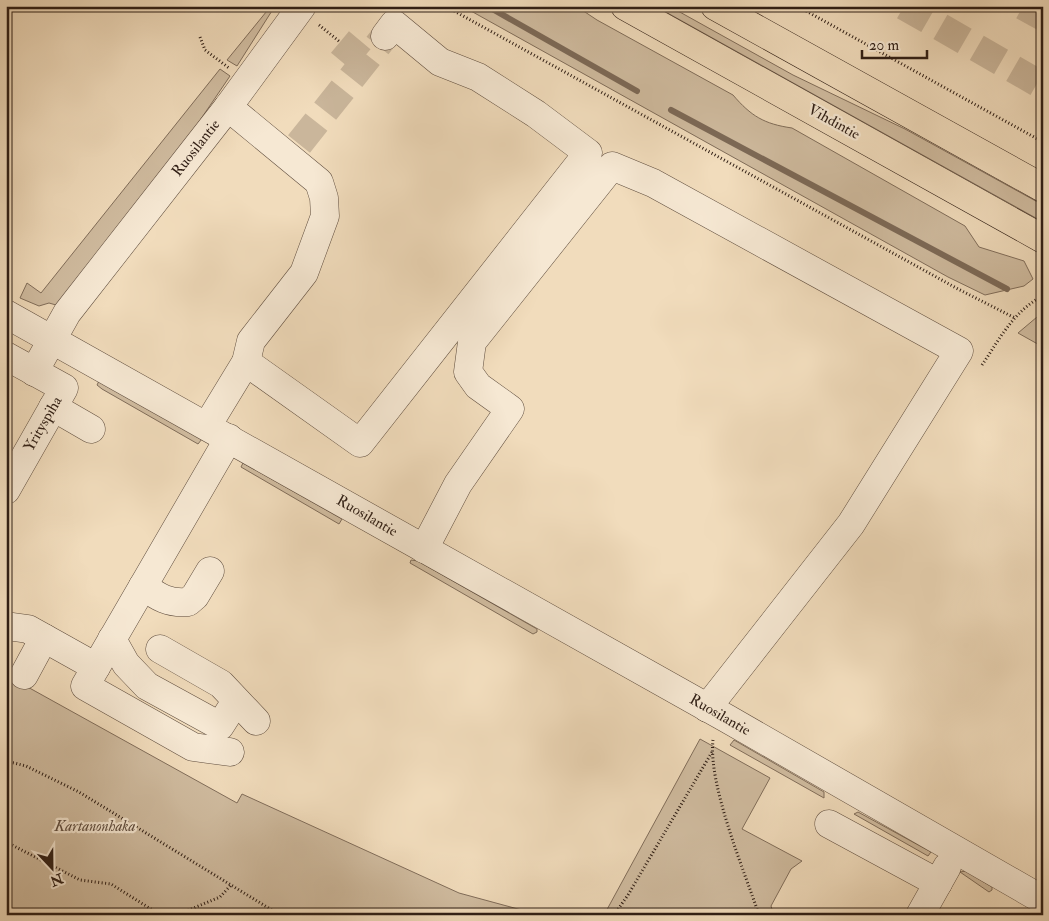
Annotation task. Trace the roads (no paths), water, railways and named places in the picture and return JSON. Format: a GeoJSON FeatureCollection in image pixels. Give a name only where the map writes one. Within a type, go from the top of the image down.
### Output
{"type":"FeatureCollection","features":[{"type":"Feature","properties":{"kind":"main road","name":"Vihdintie"},"geometry":{"type":"LineString","coordinates":[[625,6],[1043,238]]}},
{"type":"Feature","properties":{"kind":"main road"},"geometry":{"type":"LineString","coordinates":[[715,6],[1043,188]]}},
{"type":"Feature","properties":{"kind":"street","name":"Ruosilantie"},"geometry":{"type":"LineString","coordinates":[[310,15],[228,107],[67,313],[52,339],[707,708],[1043,900]]}},
{"type":"Feature","properties":{"kind":"street"},"geometry":{"type":"LineString","coordinates":[[246,362],[360,442],[588,153],[536,114],[478,77],[440,62],[394,24],[385,36]]}},
{"type":"Feature","properties":{"kind":"street"},"geometry":{"type":"LineString","coordinates":[[228,107],[294,150],[319,182],[324,198],[325,216],[304,273],[252,341],[246,362],[218,432],[143,586],[85,686],[193,747],[230,752]]}},
{"type":"Feature","properties":{"kind":"street"},"geometry":{"type":"LineString","coordinates":[[424,549],[458,484],[510,409],[478,386],[468,372],[472,342],[612,166],[653,182],[959,351],[851,524],[707,708]]}},
{"type":"Feature","properties":{"kind":"street"},"geometry":{"type":"LineString","coordinates":[[6,314],[52,339],[34,372]]}},
{"type":"Feature","properties":{"kind":"street","name":"Yrityspiha"},"geometry":{"type":"LineString","coordinates":[[6,356],[64,388],[6,490]]}},
{"type":"Feature","properties":{"kind":"street"},"geometry":{"type":"LineString","coordinates":[[53,407],[90,429]]}},
{"type":"Feature","properties":{"kind":"street"},"geometry":{"type":"LineString","coordinates":[[143,586],[167,600],[188,602],[195,596],[210,571]]}},
{"type":"Feature","properties":{"kind":"street"},"geometry":{"type":"LineString","coordinates":[[6,626],[28,629],[96,667]]}},
{"type":"Feature","properties":{"kind":"street"},"geometry":{"type":"LineString","coordinates":[[24,674],[44,638]]}},
{"type":"Feature","properties":{"kind":"street"},"geometry":{"type":"LineString","coordinates":[[112,639],[126,664],[147,686],[220,726],[236,701]]}},
{"type":"Feature","properties":{"kind":"street"},"geometry":{"type":"LineString","coordinates":[[160,649],[221,684],[256,721]]}},
{"type":"Feature","properties":{"kind":"street"},"geometry":{"type":"LineString","coordinates":[[829,824],[938,883]]}},
{"type":"Feature","properties":{"kind":"street"},"geometry":{"type":"LineString","coordinates":[[920,915],[956,850]]}},
{"type":"Feature","properties":{"kind":"waterway"},"geometry":{"type":"LineString","coordinates":[[487,6],[637,91]]}},
{"type":"Feature","properties":{"kind":"waterway"},"geometry":{"type":"LineString","coordinates":[[671,110],[1007,289]]}},
{"type":"Feature","properties":{"kind":"tunnel"},"geometry":{"type":"LineString","coordinates":[[904,6],[1043,86]]}},
{"type":"Feature","properties":{"kind":"tunnel"},"geometry":{"type":"LineString","coordinates":[[1023,6],[1043,17]]}},
{"type":"Feature","properties":{"kind":"tunnel"},"geometry":{"type":"LineString","coordinates":[[299,144],[385,36]]}},
{"type":"Feature","properties":{"kind":"tunnel"},"geometry":{"type":"LineString","coordinates":[[340,42],[364,62]]}},
{"type":"Feature","properties":{"kind":"park label","name":"Kartanonhaka"},"geometry":{"type":"Point","coordinates":[95,826]}}]}
